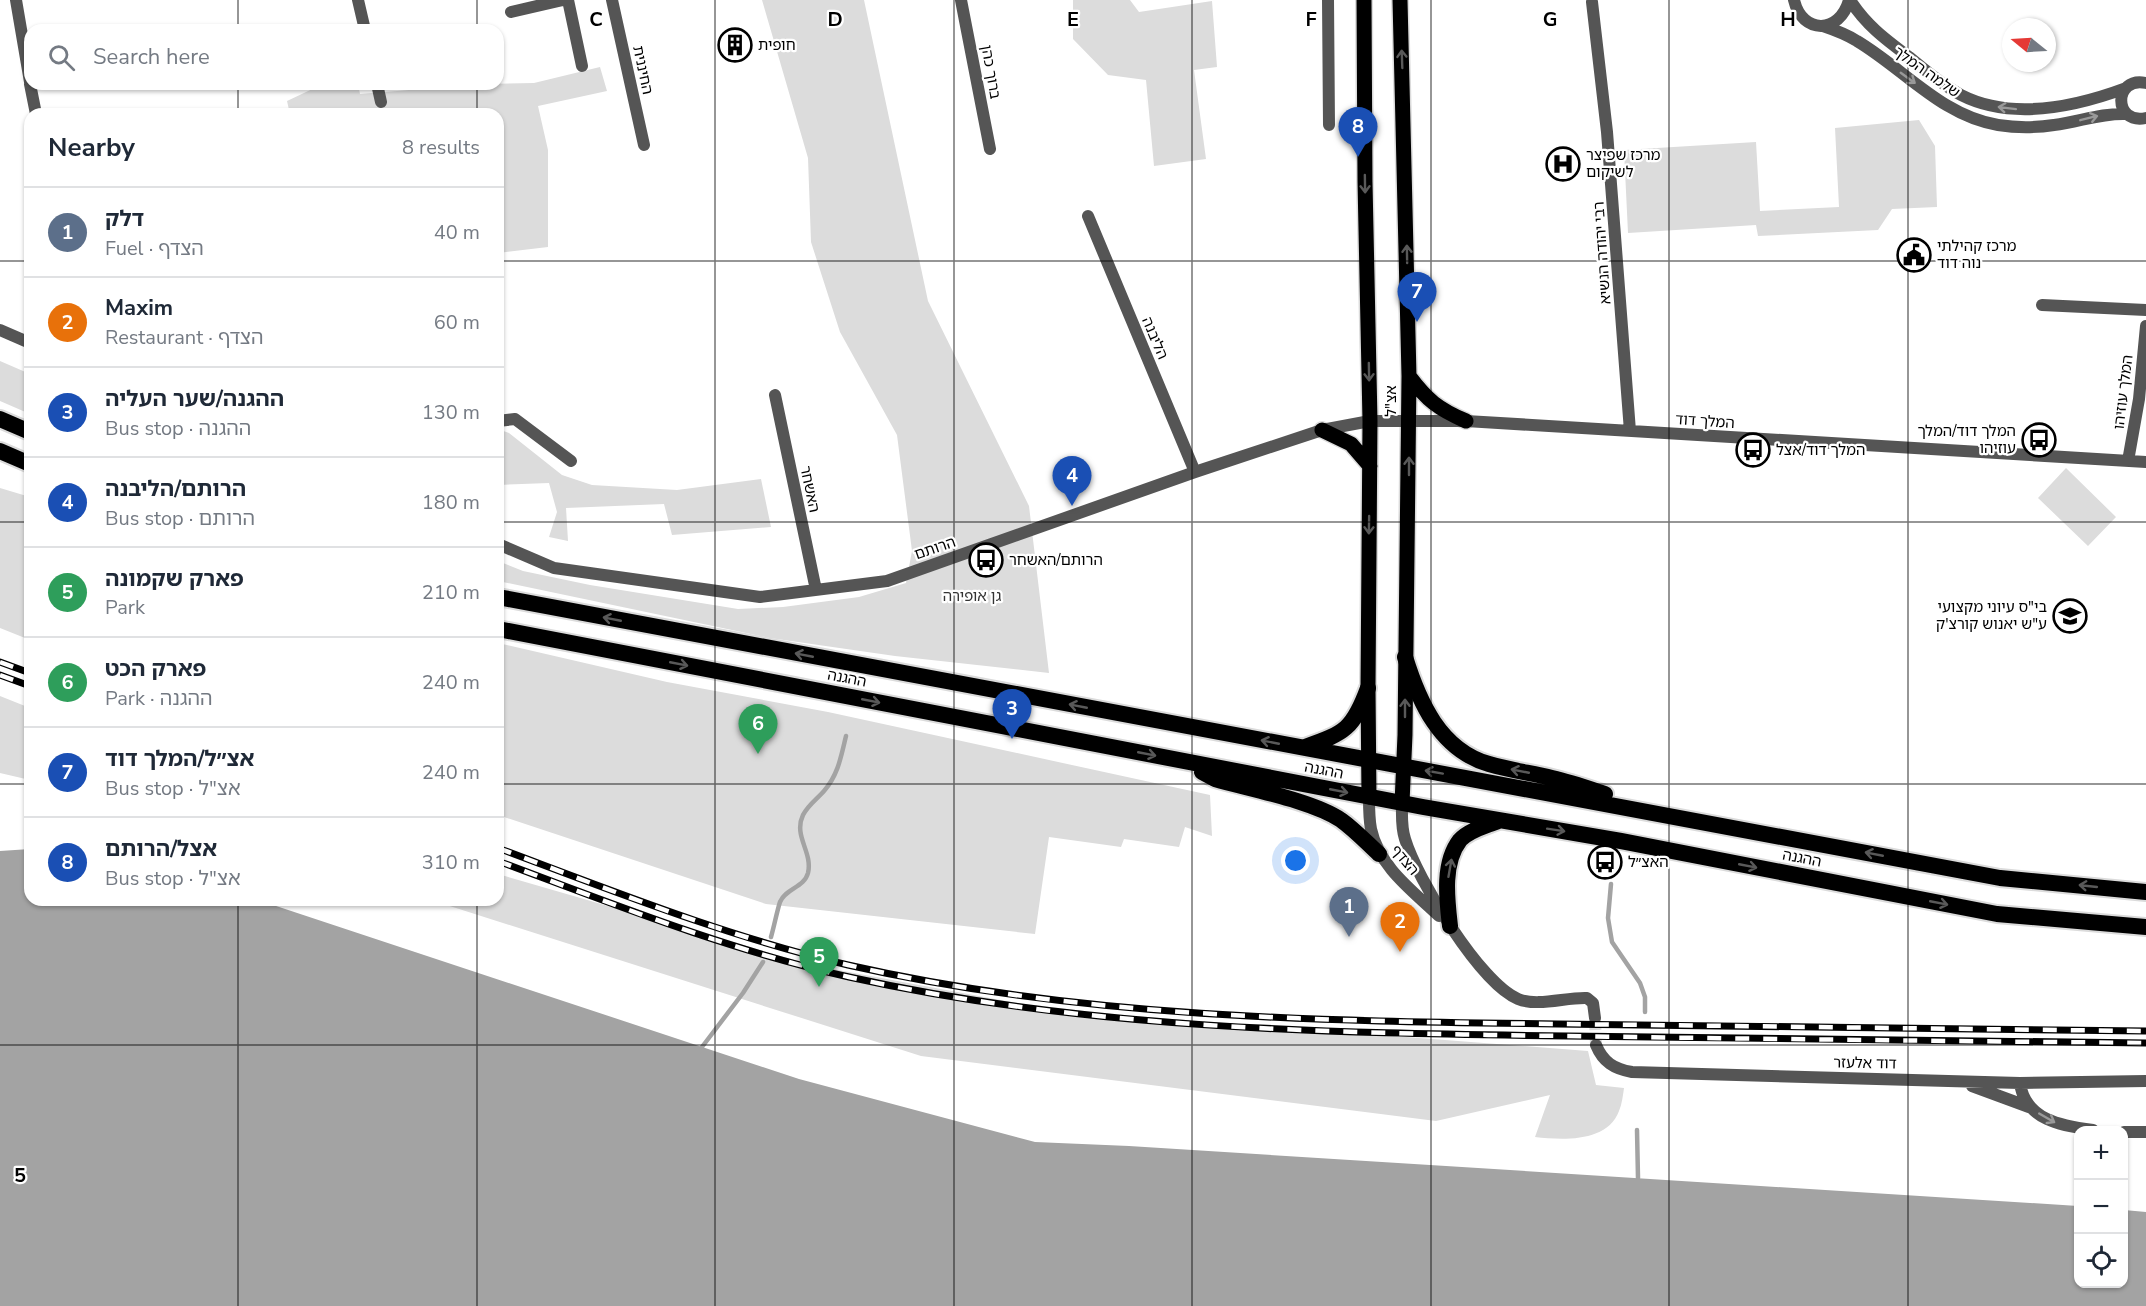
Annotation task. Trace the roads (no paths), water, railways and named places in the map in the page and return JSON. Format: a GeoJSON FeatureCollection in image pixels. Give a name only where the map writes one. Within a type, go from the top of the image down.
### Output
{"type":"FeatureCollection","features":[{"type":"Feature","properties":{"kind":"highway"},"geometry":{"type":"LineString","coordinates":[[0,419],[24,429]]}},
{"type":"Feature","properties":{"kind":"highway"},"geometry":{"type":"LineString","coordinates":[[0,451],[24,461]]}},
{"type":"Feature","properties":{"kind":"highway","name":"ההגנה"},"geometry":{"type":"LineString","coordinates":[[504,598],[2000,878],[2146,892]]}},
{"type":"Feature","properties":{"kind":"highway","name":"ההגנה"},"geometry":{"type":"LineString","coordinates":[[504,630],[1402,803],[1621,841],[1997,914],[2146,927]]}},
{"type":"Feature","properties":{"kind":"highway"},"geometry":{"type":"LineString","coordinates":[[1405,657],[1412,679],[1430,717],[1449,742],[1469,756],[1486,764],[1553,778],[1677,816]]}},
{"type":"Feature","properties":{"kind":"highway"},"geometry":{"type":"LineString","coordinates":[[1303,748],[1332,737],[1349,726],[1360,710],[1368,688]]}},
{"type":"Feature","properties":{"kind":"highway"},"geometry":{"type":"LineString","coordinates":[[1173,759],[1215,778],[1327,813],[1342,820],[1379,854]]}},
{"type":"Feature","properties":{"kind":"highway"},"geometry":{"type":"LineString","coordinates":[[1450,926],[1448,887],[1454,853],[1460,840],[1468,834],[1498,821]]}},
{"type":"Feature","properties":{"kind":"main road","name":"אצ\"ל"},"geometry":{"type":"LineString","coordinates":[[1364,0],[1370,421],[1369,796]]}},
{"type":"Feature","properties":{"kind":"main road","name":"אצ\"ל"},"geometry":{"type":"LineString","coordinates":[[1400,0],[1409,376],[1402,803]]}},
{"type":"Feature","properties":{"kind":"main road"},"geometry":{"type":"LineString","coordinates":[[1409,376],[1430,401],[1443,411],[1466,421]]}},
{"type":"Feature","properties":{"kind":"main road"},"geometry":{"type":"LineString","coordinates":[[1322,430],[1351,444],[1370,466]]}},
{"type":"Feature","properties":{"kind":"street"},"geometry":{"type":"LineString","coordinates":[[16,0],[24,47]]}},
{"type":"Feature","properties":{"kind":"street"},"geometry":{"type":"LineString","coordinates":[[358,0],[364,24]]}},
{"type":"Feature","properties":{"kind":"street"},"geometry":{"type":"LineString","coordinates":[[511,12],[563,0]]}},
{"type":"Feature","properties":{"kind":"street"},"geometry":{"type":"LineString","coordinates":[[568,0],[582,66]]}},
{"type":"Feature","properties":{"kind":"street","name":"החיננית"},"geometry":{"type":"LineString","coordinates":[[612,0],[644,145]]}},
{"type":"Feature","properties":{"kind":"street","name":"ברוך כהן"},"geometry":{"type":"LineString","coordinates":[[962,0],[990,149]]}},
{"type":"Feature","properties":{"kind":"street"},"geometry":{"type":"LineString","coordinates":[[1328,0],[1329,125]]}},
{"type":"Feature","properties":{"kind":"street"},"geometry":{"type":"LineString","coordinates":[[1823,26],[1841,18],[1850,0]]}},
{"type":"Feature","properties":{"kind":"street","name":"שלמה המלך"},"geometry":{"type":"LineString","coordinates":[[1850,0],[1869,26],[1946,86],[1980,103],[2002,108],[2033,109],[2074,103],[2126,88],[2135,82],[2146,83]]}},
{"type":"Feature","properties":{"kind":"street","name":"רבי יהודה הנשיא"},"geometry":{"type":"LineString","coordinates":[[1592,2],[1608,144],[1630,431]]}},
{"type":"Feature","properties":{"kind":"street","name":"שלמה המלך"},"geometry":{"type":"LineString","coordinates":[[1792,3],[1806,21],[1858,42],[1937,100],[1981,121],[2007,126],[2035,127],[2055,125],[2108,113],[2126,114],[2134,119],[2146,121]]}},
{"type":"Feature","properties":{"kind":"street"},"geometry":{"type":"LineString","coordinates":[[2126,88],[2121,101],[2126,114]]}},
{"type":"Feature","properties":{"kind":"street"},"geometry":{"type":"LineString","coordinates":[[31,90],[35,108]]}},
{"type":"Feature","properties":{"kind":"street"},"geometry":{"type":"LineString","coordinates":[[378,90],[381,102]]}},
{"type":"Feature","properties":{"kind":"street","name":"הליבנה"},"geometry":{"type":"LineString","coordinates":[[1088,216],[1195,472]]}},
{"type":"Feature","properties":{"kind":"street"},"geometry":{"type":"LineString","coordinates":[[2042,305],[2146,310]]}},
{"type":"Feature","properties":{"kind":"street","name":"המלך עוזיהו"},"geometry":{"type":"LineString","coordinates":[[2128,461],[2139,399],[2146,326]]}},
{"type":"Feature","properties":{"kind":"street"},"geometry":{"type":"LineString","coordinates":[[0,330],[24,340]]}},
{"type":"Feature","properties":{"kind":"street","name":"האשחר"},"geometry":{"type":"LineString","coordinates":[[775,395],[816,590]]}},
{"type":"Feature","properties":{"kind":"street"},"geometry":{"type":"LineString","coordinates":[[504,420],[515,419],[571,460]]}},
{"type":"Feature","properties":{"kind":"street","name":"המלך דוד"},"geometry":{"type":"LineString","coordinates":[[1370,421],[1466,421],[2146,462]]}},
{"type":"Feature","properties":{"kind":"street","name":"הרותם"},"geometry":{"type":"LineString","coordinates":[[504,547],[554,568],[760,597],[887,581],[1195,472],[1322,430],[1370,421]]}},
{"type":"Feature","properties":{"kind":"street","name":"הצדף"},"geometry":{"type":"LineString","coordinates":[[1369,796],[1371,828],[1379,854],[1399,878],[1450,926]]}},
{"type":"Feature","properties":{"kind":"street","name":"הצדף"},"geometry":{"type":"LineString","coordinates":[[1402,803],[1402,827],[1405,839],[1423,880],[1450,926],[1485,971],[1507,992],[1521,1000],[1587,998],[1593,1003],[1595,1018]]}},
{"type":"Feature","properties":{"kind":"street","name":"דוד אלעזר"},"geometry":{"type":"LineString","coordinates":[[1596,1046],[1607,1063],[1620,1071],[1632,1072],[2020,1083],[2146,1081]]}},
{"type":"Feature","properties":{"kind":"street"},"geometry":{"type":"LineString","coordinates":[[1954,1080],[1988,1090],[2029,1107],[2062,1126],[2074,1128]]}},
{"type":"Feature","properties":{"kind":"street"},"geometry":{"type":"LineString","coordinates":[[2020,1083],[2024,1100],[2029,1107]]}},
{"type":"Feature","properties":{"kind":"street"},"geometry":{"type":"LineString","coordinates":[[2128,1132],[2146,1132]]}},
{"type":"Feature","properties":{"kind":"waterway"},"geometry":{"type":"LineString","coordinates":[[771,937],[780,902],[786,894],[803,882],[808,873],[808,858],[800,830],[803,815],[833,779],[846,736]]}},
{"type":"Feature","properties":{"kind":"waterway"},"geometry":{"type":"LineString","coordinates":[[1611,884],[1608,918],[1612,942],[1640,983],[1645,997],[1645,1012]]}},
{"type":"Feature","properties":{"kind":"waterway"},"geometry":{"type":"LineString","coordinates":[[702,1047],[743,993],[763,962]]}},
{"type":"Feature","properties":{"kind":"waterway"},"geometry":{"type":"LineString","coordinates":[[1637,1130],[1638,1178]]}},
{"type":"Feature","properties":{"kind":"tunnel"},"geometry":{"type":"LineString","coordinates":[[1595,1018],[1596,1045]]}},
{"type":"Feature","properties":{"kind":"railway"},"geometry":{"type":"LineString","coordinates":[[0,662],[24,671]]}},
{"type":"Feature","properties":{"kind":"railway"},"geometry":{"type":"LineString","coordinates":[[0,675],[24,684]]}},
{"type":"Feature","properties":{"kind":"railway"},"geometry":{"type":"LineString","coordinates":[[504,850],[671,912],[803,954],[936,983],[1113,1006],[1202,1013],[1380,1021],[2146,1031]]}},
{"type":"Feature","properties":{"kind":"railway"},"geometry":{"type":"LineString","coordinates":[[504,863],[671,925],[804,966],[937,994],[1026,1008],[1116,1018],[1206,1025],[1386,1033],[2146,1043]]}},
{"type":"Feature","properties":{"kind":"place","name":"חופית"},"geometry":{"type":"Point","coordinates":[735,45]}},
{"type":"Feature","properties":{"kind":"place","name":"אצל/הרותם"},"geometry":{"type":"Point","coordinates":[1358,157]}},
{"type":"Feature","properties":{"kind":"place","name":"מרכז שפיצר לשיקום"},"geometry":{"type":"Point","coordinates":[1563,164]}},
{"type":"Feature","properties":{"kind":"place","name":"מרכז קהילתי נוה דוד"},"geometry":{"type":"Point","coordinates":[1914,255]}},
{"type":"Feature","properties":{"kind":"place","name":"אצ״ל/המלך דוד"},"geometry":{"type":"Point","coordinates":[1417,322]}},
{"type":"Feature","properties":{"kind":"place","name":"המלך דוד/המלך עוזיהו"},"geometry":{"type":"Point","coordinates":[2039,440]}},
{"type":"Feature","properties":{"kind":"place","name":"המלך דוד/אצל"},"geometry":{"type":"Point","coordinates":[1753,450]}},
{"type":"Feature","properties":{"kind":"place","name":"הרותם/הליבנה"},"geometry":{"type":"Point","coordinates":[1072,506]}},
{"type":"Feature","properties":{"kind":"place","name":"הרותם/האשחר"},"geometry":{"type":"Point","coordinates":[986,560]}},
{"type":"Feature","properties":{"kind":"place","name":"בי\"ס עיוני מקצועי ע\"ש יאנוש קורצ'ק"},"geometry":{"type":"Point","coordinates":[2070,616]}},
{"type":"Feature","properties":{"kind":"place","name":"ההגנה/שער העליה"},"geometry":{"type":"Point","coordinates":[1012,739]}},
{"type":"Feature","properties":{"kind":"place","name":"פארק הכט"},"geometry":{"type":"Point","coordinates":[758,754]}},
{"type":"Feature","properties":{"kind":"place","name":"האצ״ל"},"geometry":{"type":"Point","coordinates":[1605,862]}},
{"type":"Feature","properties":{"kind":"place","name":"דלק"},"geometry":{"type":"Point","coordinates":[1349,937]}},
{"type":"Feature","properties":{"kind":"place","name":"Maxim"},"geometry":{"type":"Point","coordinates":[1400,952]}},
{"type":"Feature","properties":{"kind":"place","name":"פארק שקמונה"},"geometry":{"type":"Point","coordinates":[819,987]}},
{"type":"Feature","properties":{"kind":"park label","name":"גן אופירה"},"geometry":{"type":"Point","coordinates":[972,596]}}]}
